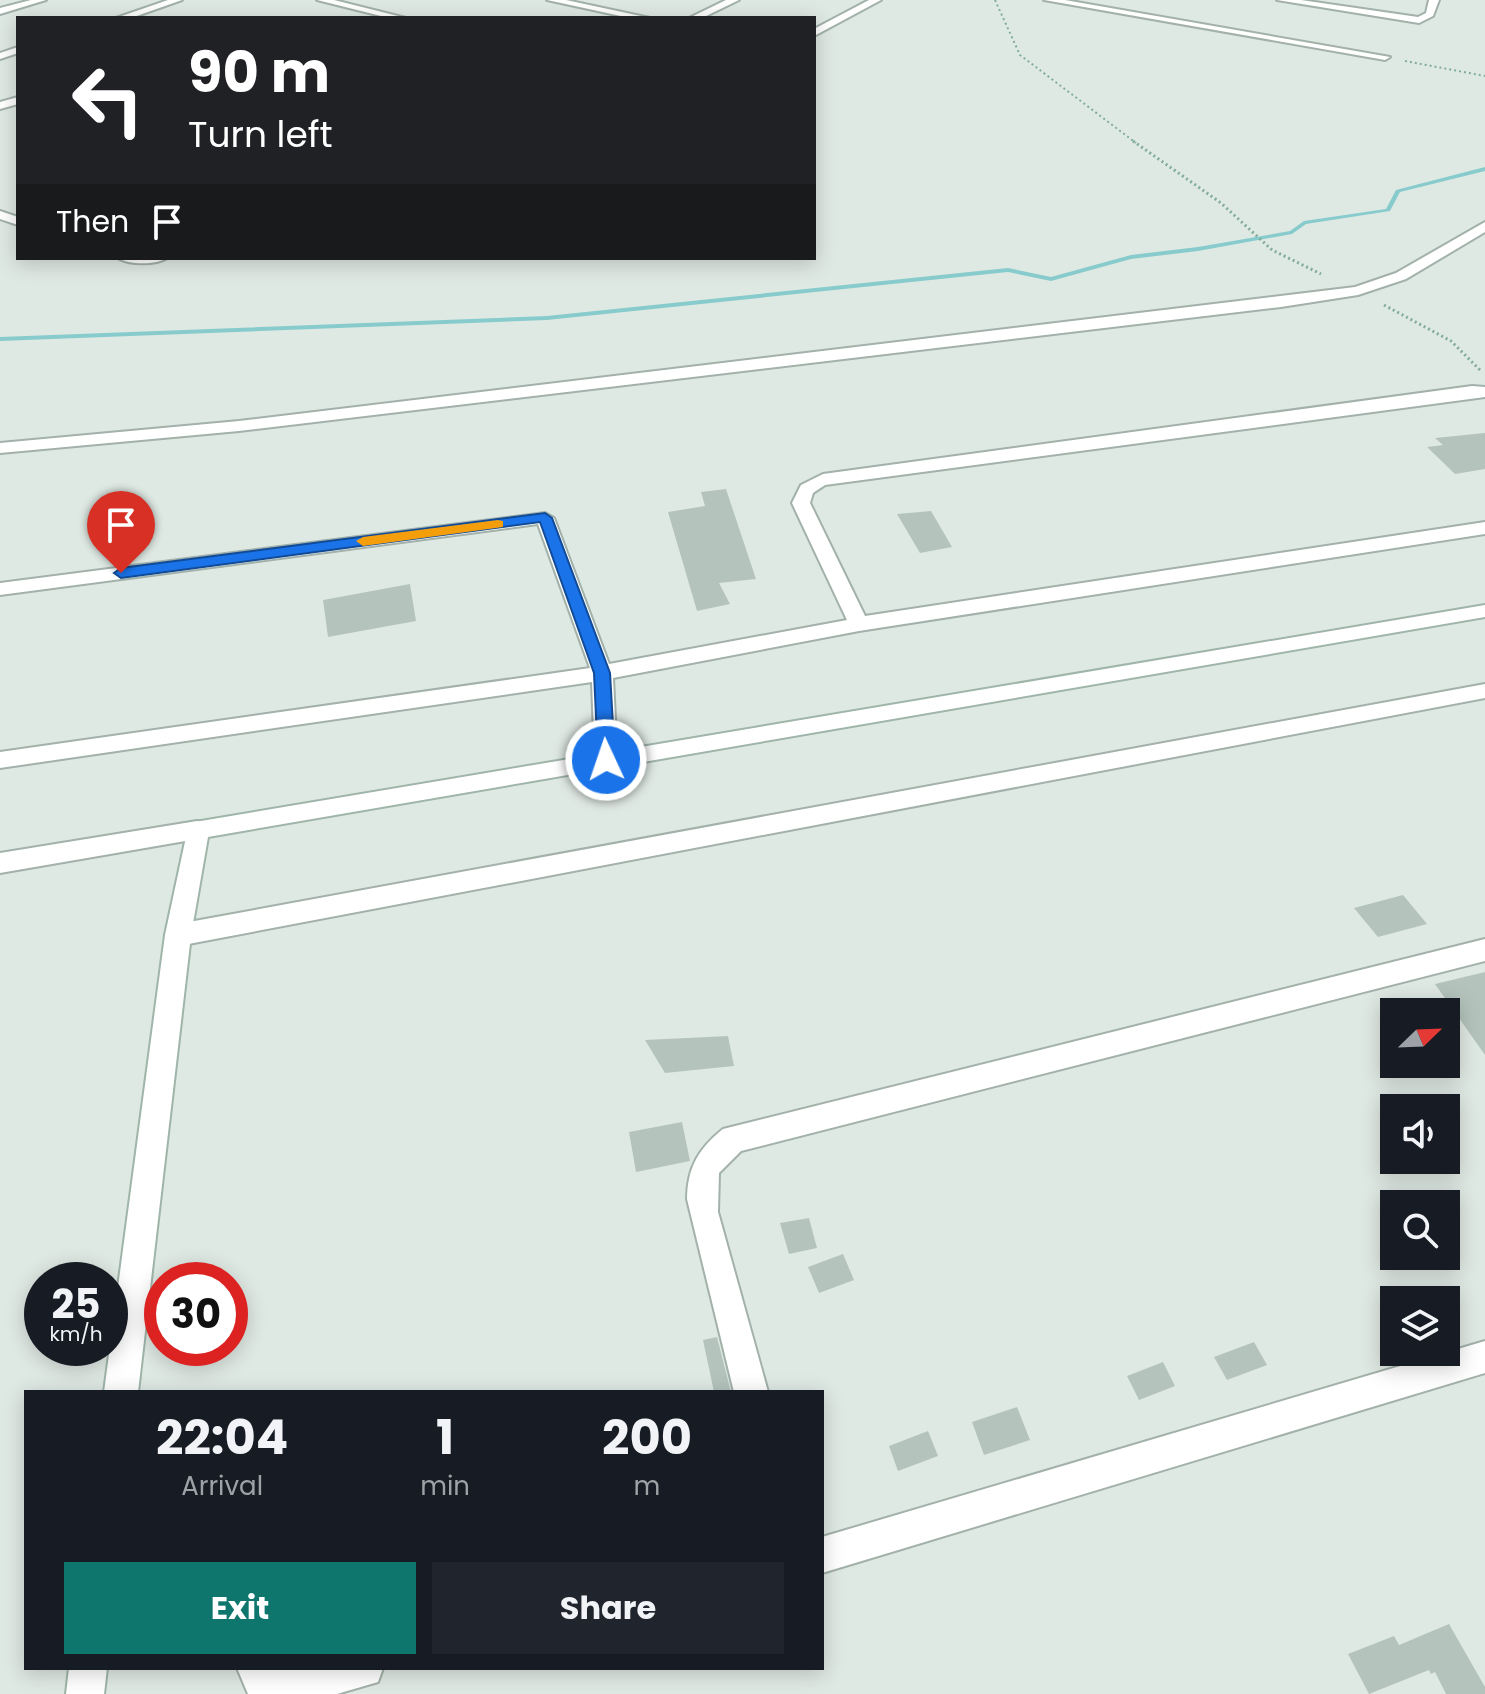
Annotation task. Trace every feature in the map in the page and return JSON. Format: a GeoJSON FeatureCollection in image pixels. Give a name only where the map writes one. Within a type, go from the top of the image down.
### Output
{"type":"FeatureCollection","features":[{"type":"Feature","properties":{"kind":"street"},"geometry":{"type":"LineString","coordinates":[[0,11],[41,0]]}},
{"type":"Feature","properties":{"kind":"street"},"geometry":{"type":"LineString","coordinates":[[128,16],[177,0]]}},
{"type":"Feature","properties":{"kind":"street"},"geometry":{"type":"LineString","coordinates":[[322,0],[392,16]]}},
{"type":"Feature","properties":{"kind":"street"},"geometry":{"type":"LineString","coordinates":[[552,0],[635,16]]}},
{"type":"Feature","properties":{"kind":"street"},"geometry":{"type":"LineString","coordinates":[[698,16],[734,0]]}},
{"type":"Feature","properties":{"kind":"street"},"geometry":{"type":"LineString","coordinates":[[816,32],[876,0]]}},
{"type":"Feature","properties":{"kind":"street"},"geometry":{"type":"LineString","coordinates":[[1049,0],[1385,57]]}},
{"type":"Feature","properties":{"kind":"street"},"geometry":{"type":"LineString","coordinates":[[1282,0],[1419,20],[1430,14],[1434,0]]}},
{"type":"Feature","properties":{"kind":"street"},"geometry":{"type":"LineString","coordinates":[[1139,15],[1150,7]]}},
{"type":"Feature","properties":{"kind":"street"},"geometry":{"type":"LineString","coordinates":[[145,11],[160,14]]}},
{"type":"Feature","properties":{"kind":"street"},"geometry":{"type":"LineString","coordinates":[[0,448],[406,407],[1358,291],[1401,276],[1485,226]]}},
{"type":"Feature","properties":{"kind":"street"},"geometry":{"type":"LineString","coordinates":[[859,624],[801,503],[803,492],[812,484],[876,472],[1472,391],[1485,392]]}},
{"type":"Feature","properties":{"kind":"street"},"geometry":{"type":"LineString","coordinates":[[0,589],[545,518],[602,673],[606,760]]}},
{"type":"Feature","properties":{"kind":"street"},"geometry":{"type":"LineString","coordinates":[[0,760],[602,673],[859,624],[1485,528]]}},
{"type":"Feature","properties":{"kind":"street"},"geometry":{"type":"LineString","coordinates":[[0,863],[1485,611]]}},
{"type":"Feature","properties":{"kind":"street"},"geometry":{"type":"LineString","coordinates":[[178,935],[1485,691]]}},
{"type":"Feature","properties":{"kind":"street"},"geometry":{"type":"LineString","coordinates":[[121,1390],[178,935],[197,830]]}},
{"type":"Feature","properties":{"kind":"street"},"geometry":{"type":"LineString","coordinates":[[750,1390],[703,1212],[701,1181],[712,1154],[733,1139],[1485,950]]}},
{"type":"Feature","properties":{"kind":"street"},"geometry":{"type":"LineString","coordinates":[[824,1554],[1485,1357]]}},
{"type":"Feature","properties":{"kind":"street"},"geometry":{"type":"LineString","coordinates":[[85,1694],[88,1670]]}},
{"type":"Feature","properties":{"kind":"street"},"geometry":{"type":"LineString","coordinates":[[263,1685],[352,1670]]}},
{"type":"Feature","properties":{"kind":"path"},"geometry":{"type":"LineString","coordinates":[[995,0],[1020,55],[1221,203],[1272,250],[1430,329],[1475,359],[1485,380]]}},
{"type":"Feature","properties":{"kind":"path"},"geometry":{"type":"LineString","coordinates":[[1385,57],[1485,76]]}},
{"type":"Feature","properties":{"kind":"building"},"geometry":{"type":"Polygon","coordinates":[[[1485,433],[1485,469],[1455,474],[1427,447],[1443,445],[1435,438],[1485,433]]]}},
{"type":"Feature","properties":{"kind":"building"},"geometry":{"type":"Polygon","coordinates":[[[726,489],[756,579],[719,583],[730,604],[697,611],[668,512],[705,506],[701,492],[726,489]]]}},
{"type":"Feature","properties":{"kind":"building"},"geometry":{"type":"Polygon","coordinates":[[[931,511],[952,547],[920,553],[897,514],[931,511]]]}},
{"type":"Feature","properties":{"kind":"building"},"geometry":{"type":"Polygon","coordinates":[[[410,584],[416,621],[328,637],[323,600],[410,584]]]}},
{"type":"Feature","properties":{"kind":"building"},"geometry":{"type":"Polygon","coordinates":[[[1403,895],[1427,924],[1378,937],[1354,908],[1403,895]]]}},
{"type":"Feature","properties":{"kind":"building"},"geometry":{"type":"Polygon","coordinates":[[[1485,972],[1485,1055],[1460,1020],[1460,998],[1445,998],[1435,984],[1485,972]]]}},
{"type":"Feature","properties":{"kind":"building"},"geometry":{"type":"Polygon","coordinates":[[[728,1036],[734,1066],[665,1073],[645,1040],[728,1036]]]}},
{"type":"Feature","properties":{"kind":"building"},"geometry":{"type":"Polygon","coordinates":[[[682,1122],[690,1161],[636,1172],[629,1132],[682,1122]]]}},
{"type":"Feature","properties":{"kind":"building"},"geometry":{"type":"Polygon","coordinates":[[[809,1218],[817,1248],[789,1254],[780,1223],[809,1218]]]}},
{"type":"Feature","properties":{"kind":"building"},"geometry":{"type":"Polygon","coordinates":[[[843,1254],[854,1280],[819,1293],[808,1267],[843,1254]]]}},
{"type":"Feature","properties":{"kind":"building"},"geometry":{"type":"Polygon","coordinates":[[[717,1337],[730,1390],[714,1390],[703,1340],[717,1337]]]}},
{"type":"Feature","properties":{"kind":"building"},"geometry":{"type":"Polygon","coordinates":[[[1254,1342],[1267,1365],[1227,1380],[1214,1357],[1254,1342]]]}},
{"type":"Feature","properties":{"kind":"building"},"geometry":{"type":"Polygon","coordinates":[[[1163,1362],[1175,1386],[1139,1400],[1127,1376],[1163,1362]]]}},
{"type":"Feature","properties":{"kind":"building"},"geometry":{"type":"Polygon","coordinates":[[[1017,1407],[1030,1440],[984,1455],[972,1422],[1017,1407]]]}},
{"type":"Feature","properties":{"kind":"building"},"geometry":{"type":"Polygon","coordinates":[[[928,1431],[938,1456],[898,1471],[889,1446],[928,1431]]]}},
{"type":"Feature","properties":{"kind":"building"},"geometry":{"type":"Polygon","coordinates":[[[1449,1624],[1485,1687],[1485,1694],[1446,1694],[1435,1672],[1431,1674],[1429,1670],[1369,1694],[1348,1654],[1394,1636],[1399,1645],[1449,1624]]]}},
{"type":"Feature","properties":{"kind":"waterway"},"geometry":{"type":"LineString","coordinates":[[0,339],[547,318],[1008,270],[1051,279],[1131,257],[1292,232],[1304,223],[1388,210],[1398,191],[1485,169]]}},
{"type":"Feature","properties":{"kind":"slow traffic"},"geometry":{"type":"LineString","coordinates":[[363,541],[498,524]]}},
{"type":"Feature","properties":{"kind":"route"},"geometry":{"type":"LineString","coordinates":[[121,573],[545,518],[602,673],[606,760]]}}]}
